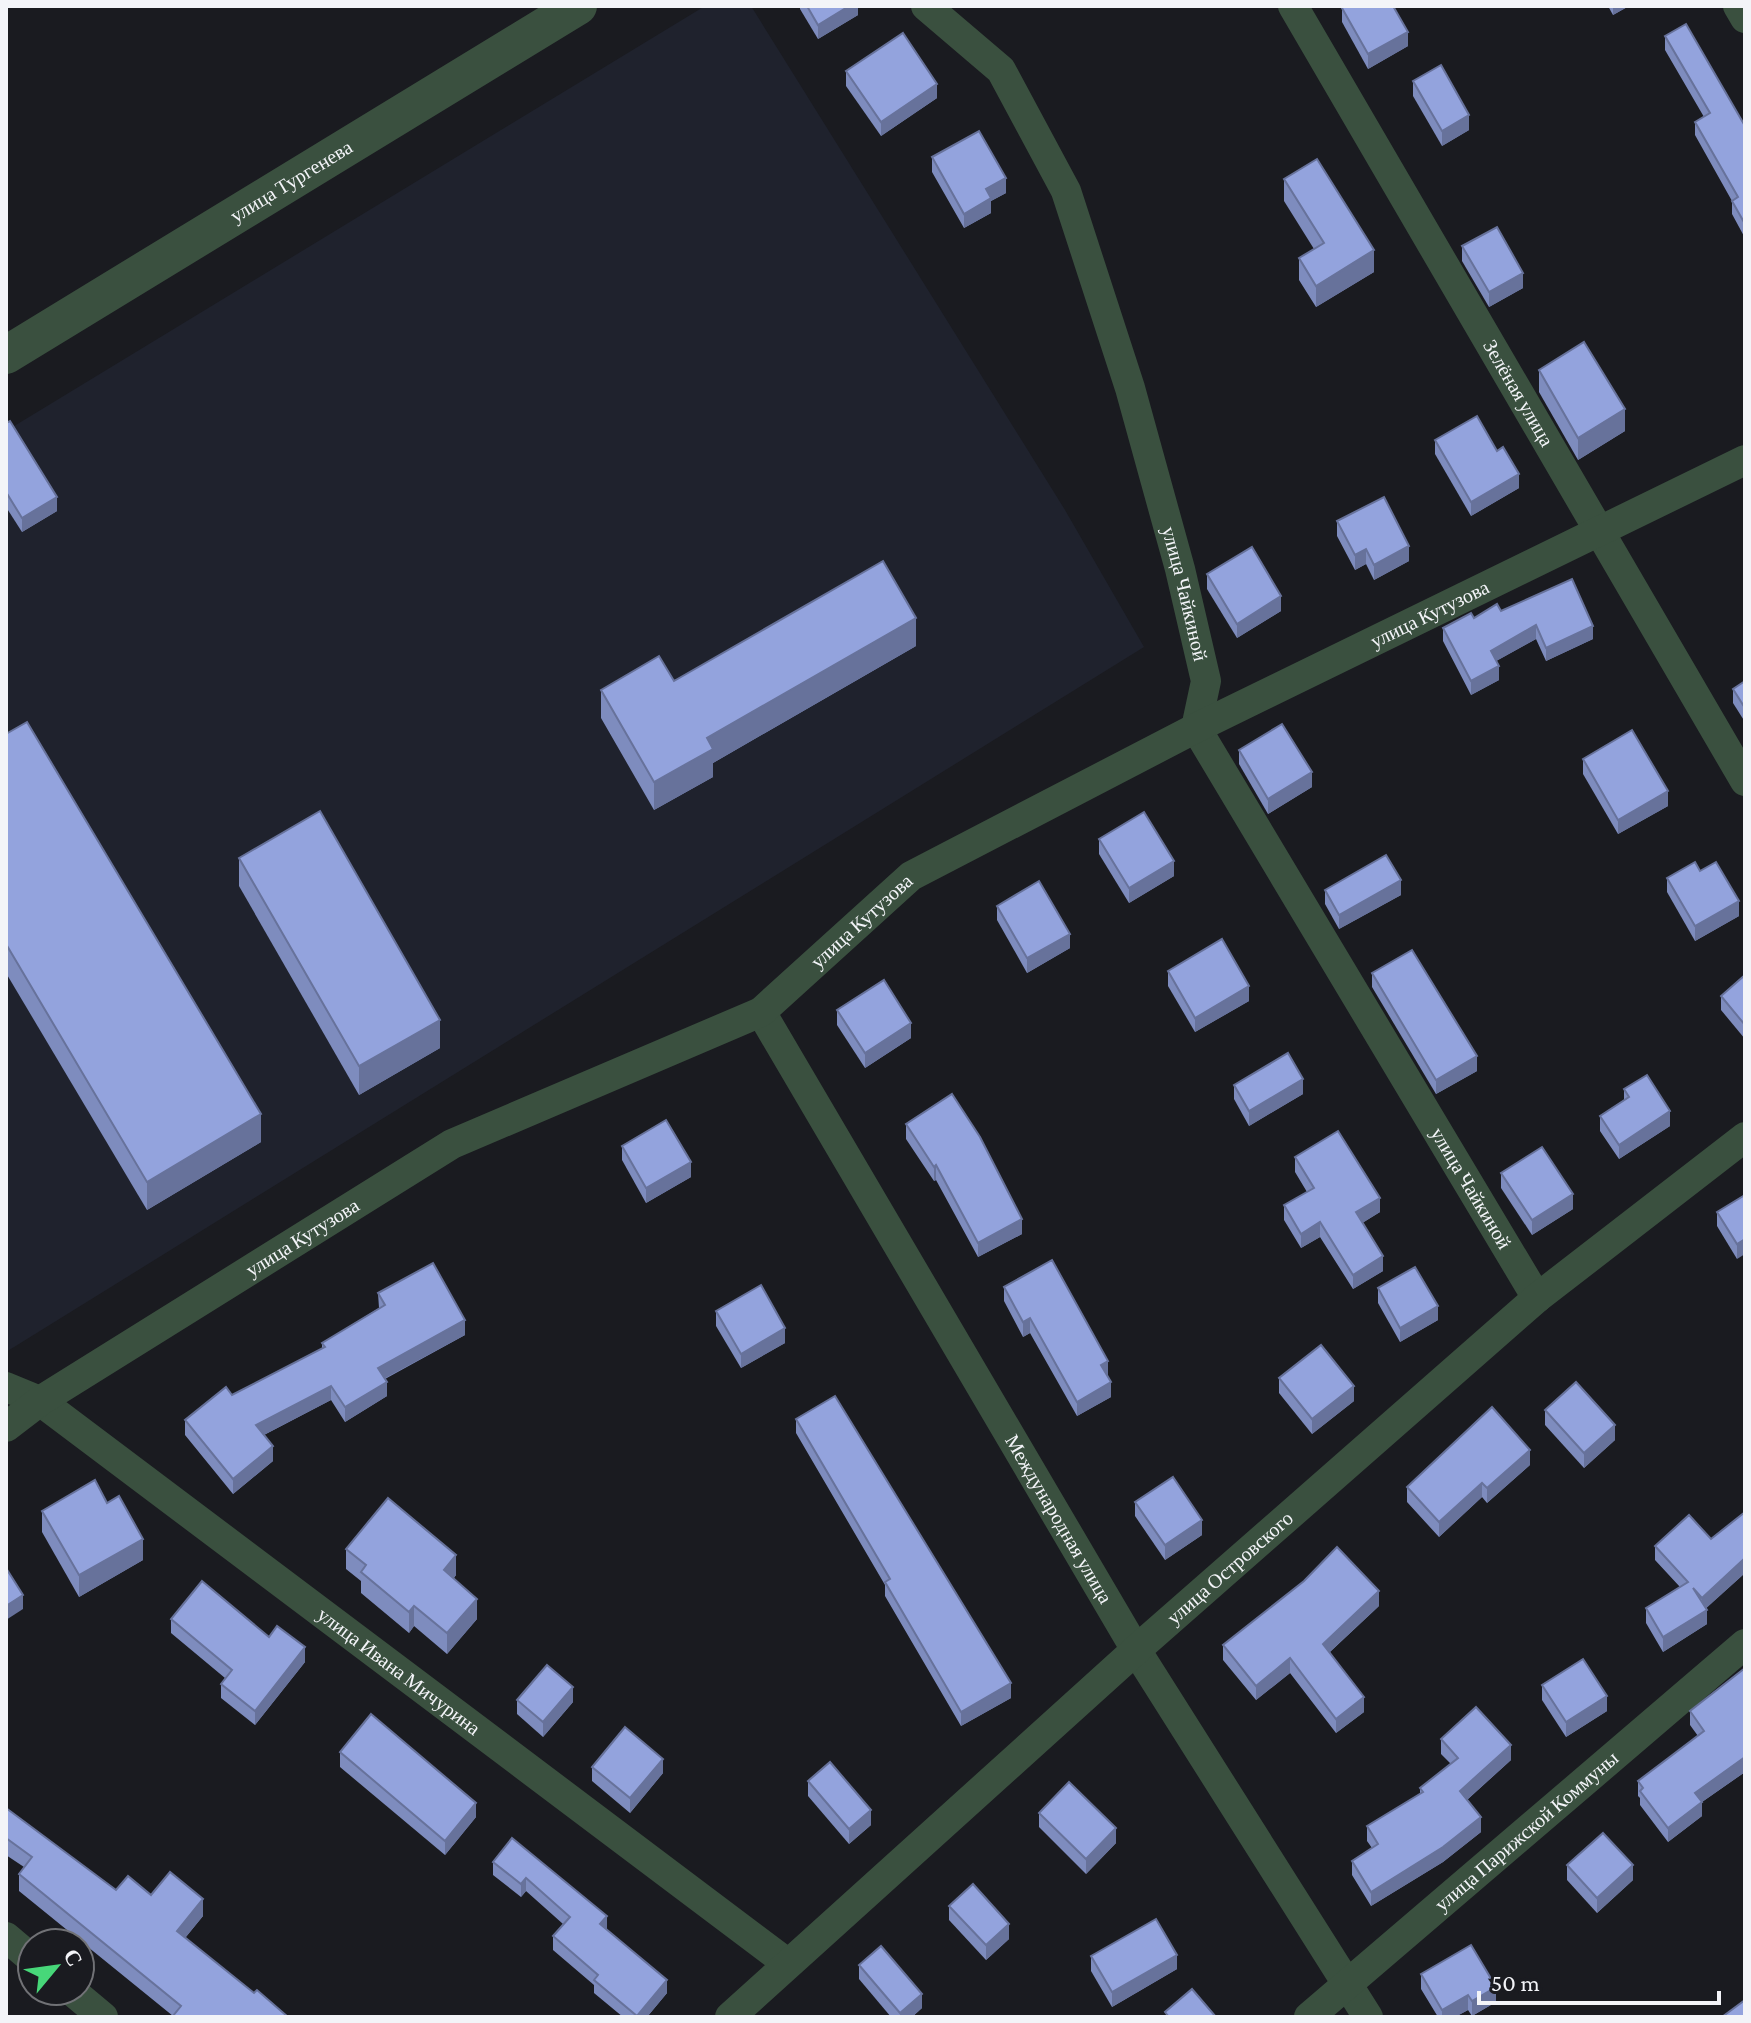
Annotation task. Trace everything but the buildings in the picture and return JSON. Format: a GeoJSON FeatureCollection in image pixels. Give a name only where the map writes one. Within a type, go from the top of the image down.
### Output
{"type":"FeatureCollection","features":[{"type":"Feature","properties":{"kind":"street","name":"улица Тургенева"},"geometry":{"type":"LineString","coordinates":[[6,355],[578,6]]}},
{"type":"Feature","properties":{"kind":"street","name":"улица Чайкиной"},"geometry":{"type":"LineString","coordinates":[[926,6],[1001,70],[1066,191],[1130,388],[1180,569],[1206,681],[1196,728],[1537,1298]]}},
{"type":"Feature","properties":{"kind":"street","name":"Зелёная улица"},"geometry":{"type":"LineString","coordinates":[[1293,6],[1745,781]]}},
{"type":"Feature","properties":{"kind":"street"},"geometry":{"type":"LineString","coordinates":[[1738,6],[1745,18]]}},
{"type":"Feature","properties":{"kind":"street","name":"улица Кутузова"},"geometry":{"type":"LineString","coordinates":[[6,1427],[40,1401],[452,1144],[761,1012],[911,876],[1196,728],[1601,533],[1745,460]]}},
{"type":"Feature","properties":{"kind":"street","name":"Международная улица"},"geometry":{"type":"LineString","coordinates":[[761,1012],[1136,1650],[1368,2017]]}},
{"type":"Feature","properties":{"kind":"street","name":"улица Островского"},"geometry":{"type":"LineString","coordinates":[[730,2017],[1136,1650],[1537,1298],[1745,1137]]}},
{"type":"Feature","properties":{"kind":"street","name":"улица Ивана Мичурина"},"geometry":{"type":"LineString","coordinates":[[6,1387],[40,1401],[787,1963]]}},
{"type":"Feature","properties":{"kind":"street","name":"улица Парижской Коммуны"},"geometry":{"type":"LineString","coordinates":[[1309,2017],[1745,1644]]}},
{"type":"Feature","properties":{"kind":"shaded area"},"geometry":{"type":"Polygon","coordinates":[[[705,6],[751,6],[1065,510],[1144,647],[6,1352],[6,431],[705,6]]]}}]}
